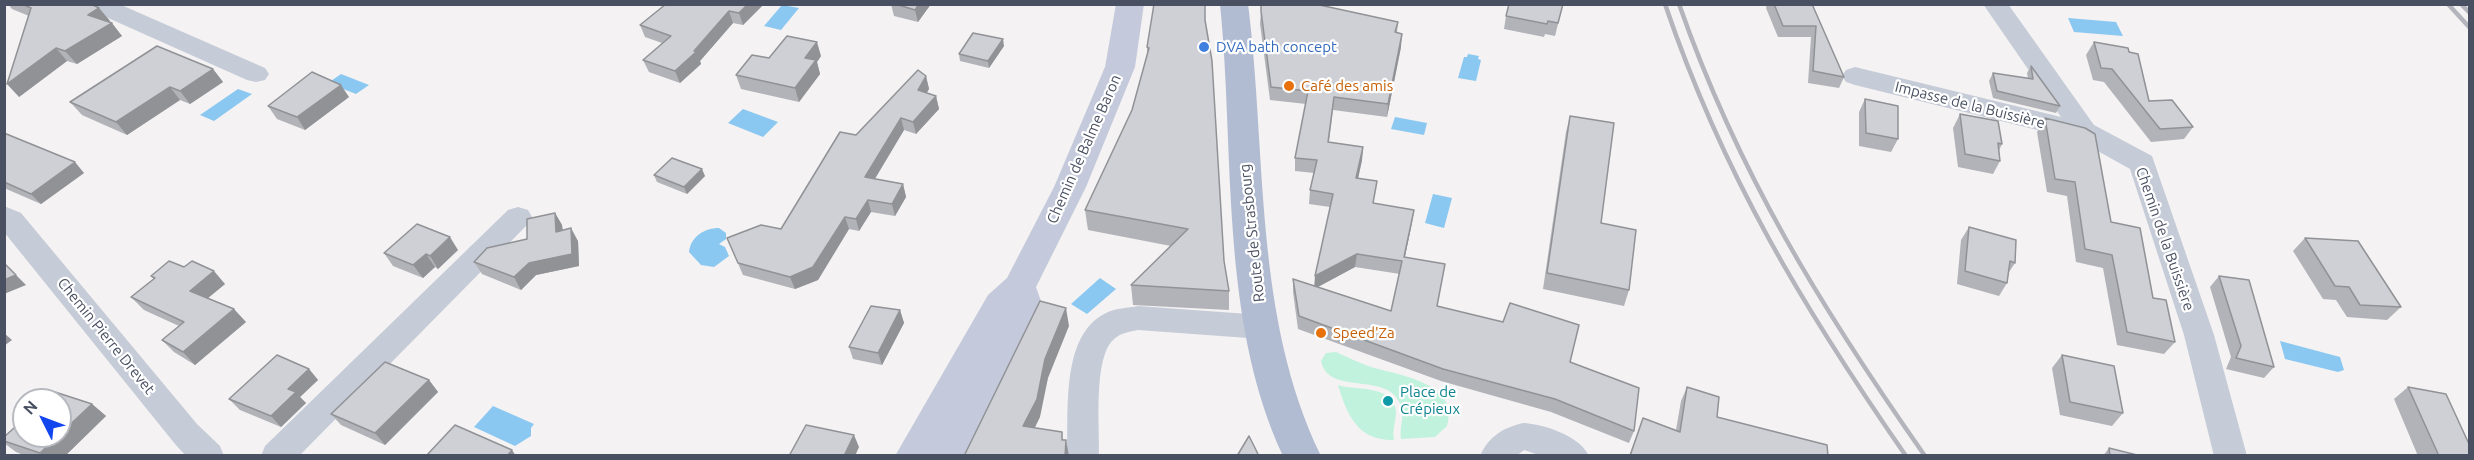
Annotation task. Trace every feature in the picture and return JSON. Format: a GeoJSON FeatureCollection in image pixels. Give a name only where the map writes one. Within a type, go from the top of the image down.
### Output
{"type":"FeatureCollection","features":[{"type":"Feature","properties":{"kind":"main road","name":"Route de Strasbourg"},"geometry":{"type":"LineString","coordinates":[[1234,4],[1240,56],[1242,134],[1247,196],[1262,327],[1270,377],[1279,407],[1302,456]]}},
{"type":"Feature","properties":{"kind":"street"},"geometry":{"type":"LineString","coordinates":[[97,4],[131,10],[256,74]]}},
{"type":"Feature","properties":{"kind":"street","name":"Chemin de Balme Baron"},"geometry":{"type":"LineString","coordinates":[[914,456],[1000,305],[1019,287],[1070,187],[1120,67],[1130,4]]}},
{"type":"Feature","properties":{"kind":"street","name":"Chemin de la Buissière"},"geometry":{"type":"LineString","coordinates":[[1995,4],[2085,132],[2142,163],[2199,335],[2231,456]]}},
{"type":"Feature","properties":{"kind":"street","name":"Impasse de la Buissière"},"geometry":{"type":"LineString","coordinates":[[1855,76],[2085,132]]}},
{"type":"Feature","properties":{"kind":"street","name":"Chemin Pierre Drevet"},"geometry":{"type":"LineString","coordinates":[[4,216],[11,220],[186,434],[207,456]]}},
{"type":"Feature","properties":{"kind":"street"},"geometry":{"type":"LineString","coordinates":[[277,456],[518,217]]}},
{"type":"Feature","properties":{"kind":"street"},"geometry":{"type":"LineString","coordinates":[[952,456],[992,383],[1026,307],[1019,287]]}},
{"type":"Feature","properties":{"kind":"street"},"geometry":{"type":"LineString","coordinates":[[1083,456],[1084,385],[1088,358],[1097,338],[1107,325],[1120,318],[1138,318],[1262,327]]}},
{"type":"Feature","properties":{"kind":"street"},"geometry":{"type":"LineString","coordinates":[[1496,456],[1505,444],[1517,436],[1534,436],[1573,456]]}},
{"type":"Feature","properties":{"kind":"green space"},"geometry":{"type":"Polygon","coordinates":[[[1336,352],[1371,367],[1424,383],[1436,391],[1445,400],[1449,411],[1447,426],[1435,437],[1401,439],[1402,410],[1395,395],[1373,385],[1346,382],[1326,372],[1321,361],[1326,353],[1336,352]]]}},
{"type":"Feature","properties":{"kind":"green space"},"geometry":{"type":"Polygon","coordinates":[[[1338,385],[1372,390],[1388,396],[1396,411],[1394,440],[1371,436],[1363,431],[1350,416],[1338,385]]]}},
{"type":"Feature","properties":{"kind":"water"},"geometry":{"type":"Polygon","coordinates":[[[782,5],[799,8],[781,30],[764,26],[782,5]]]}},
{"type":"Feature","properties":{"kind":"water"},"geometry":{"type":"Polygon","coordinates":[[[2068,18],[2116,22],[2123,36],[2074,32],[2068,18]]]}},
{"type":"Feature","properties":{"kind":"water"},"geometry":{"type":"Polygon","coordinates":[[[1468,54],[1479,56],[1478,59],[1481,60],[1476,81],[1458,78],[1464,57],[1468,54]]]}},
{"type":"Feature","properties":{"kind":"water"},"geometry":{"type":"Polygon","coordinates":[[[341,74],[369,85],[356,94],[328,83],[341,74]]]}},
{"type":"Feature","properties":{"kind":"water"},"geometry":{"type":"Polygon","coordinates":[[[238,89],[252,94],[214,121],[200,115],[238,89]]]}},
{"type":"Feature","properties":{"kind":"water"},"geometry":{"type":"Polygon","coordinates":[[[743,109],[778,122],[763,137],[728,123],[743,109]]]}},
{"type":"Feature","properties":{"kind":"water"},"geometry":{"type":"Polygon","coordinates":[[[1395,117],[1427,123],[1424,135],[1391,129],[1395,117]]]}},
{"type":"Feature","properties":{"kind":"water"},"geometry":{"type":"Polygon","coordinates":[[[1433,194],[1452,198],[1444,228],[1425,223],[1433,194]]]}},
{"type":"Feature","properties":{"kind":"water"},"geometry":{"type":"Polygon","coordinates":[[[719,228],[726,233],[726,239],[719,244],[725,247],[729,256],[714,267],[701,265],[689,252],[690,246],[704,231],[719,228]]]}},
{"type":"Feature","properties":{"kind":"water"},"geometry":{"type":"Polygon","coordinates":[[[1100,278],[1116,289],[1087,314],[1071,304],[1100,278]]]}},
{"type":"Feature","properties":{"kind":"water"},"geometry":{"type":"Polygon","coordinates":[[[2280,341],[2340,357],[2344,370],[2338,372],[2285,359],[2280,341]]]}},
{"type":"Feature","properties":{"kind":"water"},"geometry":{"type":"Polygon","coordinates":[[[493,406],[534,424],[531,428],[531,436],[515,446],[474,427],[493,406]]]}},
{"type":"Feature","properties":{"kind":"building"},"geometry":{"type":"Polygon","coordinates":[[[22,4],[91,4],[99,8],[88,15],[112,23],[65,51],[56,48],[7,84],[31,8],[22,4]]]}},
{"type":"Feature","properties":{"kind":"building"},"geometry":{"type":"Polygon","coordinates":[[[666,4],[748,4],[739,13],[729,11],[694,51],[696,52],[675,71],[643,60],[671,36],[640,25],[666,4]]]}},
{"type":"Feature","properties":{"kind":"building"},"geometry":{"type":"Polygon","coordinates":[[[895,4],[919,4],[915,10],[895,4]]]}},
{"type":"Feature","properties":{"kind":"building"},"geometry":{"type":"Polygon","coordinates":[[[1154,4],[1205,4],[1205,20],[1212,61],[1224,261],[1229,291],[1131,285],[1188,229],[1085,210],[1132,110],[1149,48],[1147,47],[1154,4]]]}},
{"type":"Feature","properties":{"kind":"building"},"geometry":{"type":"Polygon","coordinates":[[[1261,4],[1315,4],[1398,22],[1395,32],[1402,34],[1388,104],[1334,97],[1328,142],[1363,147],[1356,178],[1377,181],[1373,203],[1414,210],[1404,257],[1445,264],[1437,306],[1503,322],[1510,303],[1579,325],[1570,362],[1639,388],[1634,431],[1555,399],[1443,369],[1299,316],[1293,279],[1391,311],[1402,261],[1357,254],[1315,276],[1333,194],[1310,190],[1317,160],[1295,158],[1308,91],[1271,87],[1261,4]]]}},
{"type":"Feature","properties":{"kind":"building"},"geometry":{"type":"Polygon","coordinates":[[[1509,4],[1563,4],[1558,23],[1548,21],[1547,24],[1506,16],[1509,4]]]}},
{"type":"Feature","properties":{"kind":"building"},"geometry":{"type":"Polygon","coordinates":[[[1774,4],[1812,4],[1844,77],[1813,71],[1816,26],[1783,26],[1774,4]]]}},
{"type":"Feature","properties":{"kind":"building"},"geometry":{"type":"Polygon","coordinates":[[[973,33],[1003,39],[988,61],[959,54],[973,33]]]}},
{"type":"Feature","properties":{"kind":"building"},"geometry":{"type":"Polygon","coordinates":[[[787,36],[817,42],[805,58],[816,60],[795,88],[736,75],[752,55],[769,58],[787,36]]]}},
{"type":"Feature","properties":{"kind":"building"},"geometry":{"type":"Polygon","coordinates":[[[2094,42],[2128,48],[2129,52],[2138,54],[2149,101],[2172,100],[2193,127],[2160,129],[2112,69],[2101,68],[2094,42]]]}},
{"type":"Feature","properties":{"kind":"building"},"geometry":{"type":"Polygon","coordinates":[[[157,46],[213,69],[180,91],[170,87],[116,122],[70,102],[157,46]]]}},
{"type":"Feature","properties":{"kind":"building"},"geometry":{"type":"Polygon","coordinates":[[[2031,66],[2060,106],[1997,91],[1993,73],[2033,79],[2031,66]]]}},
{"type":"Feature","properties":{"kind":"building"},"geometry":{"type":"Polygon","coordinates":[[[918,70],[926,76],[918,90],[936,96],[913,122],[901,118],[865,177],[903,184],[892,204],[868,200],[856,219],[845,217],[813,267],[790,277],[738,263],[727,238],[761,225],[781,229],[840,132],[856,135],[918,70]]]}},
{"type":"Feature","properties":{"kind":"building"},"geometry":{"type":"Polygon","coordinates":[[[312,72],[341,85],[297,117],[268,106],[312,72]]]}},
{"type":"Feature","properties":{"kind":"building"},"geometry":{"type":"Polygon","coordinates":[[[1865,99],[1898,106],[1898,139],[1866,133],[1865,99]]]}},
{"type":"Feature","properties":{"kind":"building"},"geometry":{"type":"Polygon","coordinates":[[[1960,114],[1998,121],[2002,144],[1998,143],[2000,161],[1965,154],[1960,114]]]}},
{"type":"Feature","properties":{"kind":"building"},"geometry":{"type":"Polygon","coordinates":[[[1570,116],[1614,123],[1601,223],[1636,230],[1629,290],[1547,273],[1570,116]]]}},
{"type":"Feature","properties":{"kind":"building"},"geometry":{"type":"Polygon","coordinates":[[[2045,118],[2085,128],[2095,134],[2111,222],[2140,228],[2153,298],[2166,300],[2175,342],[2127,332],[2112,255],[2085,249],[2075,182],[2055,179],[2045,118]]]}},
{"type":"Feature","properties":{"kind":"building"},"geometry":{"type":"Polygon","coordinates":[[[4,133],[75,162],[31,194],[4,182],[4,133]]]}},
{"type":"Feature","properties":{"kind":"building"},"geometry":{"type":"Polygon","coordinates":[[[672,158],[702,169],[684,187],[654,175],[672,158]]]}},
{"type":"Feature","properties":{"kind":"building"},"geometry":{"type":"Polygon","coordinates":[[[555,213],[556,232],[571,228],[572,254],[529,263],[514,277],[474,262],[487,248],[527,239],[527,219],[555,213]]]}},
{"type":"Feature","properties":{"kind":"building"},"geometry":{"type":"Polygon","coordinates":[[[417,224],[450,237],[430,256],[426,254],[413,265],[384,253],[417,224]]]}},
{"type":"Feature","properties":{"kind":"building"},"geometry":{"type":"Polygon","coordinates":[[[1969,227],[2016,240],[2015,263],[2010,261],[2007,283],[1965,271],[1969,227]]]}},
{"type":"Feature","properties":{"kind":"building"},"geometry":{"type":"Polygon","coordinates":[[[2305,238],[2358,241],[2401,307],[2360,305],[2349,287],[2335,286],[2305,238]]]}},
{"type":"Feature","properties":{"kind":"building"},"geometry":{"type":"Polygon","coordinates":[[[169,261],[184,267],[192,261],[214,271],[190,291],[234,309],[183,352],[162,340],[184,322],[131,297],[155,278],[151,276],[169,261]]]}},
{"type":"Feature","properties":{"kind":"building"},"geometry":{"type":"Polygon","coordinates":[[[4,263],[16,275],[4,280],[4,263]]]}},
{"type":"Feature","properties":{"kind":"building"},"geometry":{"type":"Polygon","coordinates":[[[2219,276],[2249,280],[2274,367],[2236,358],[2241,346],[2219,276]]]}},
{"type":"Feature","properties":{"kind":"building"},"geometry":{"type":"Polygon","coordinates":[[[1040,301],[1066,308],[1045,359],[1037,399],[1023,426],[1062,432],[1062,440],[1066,440],[1065,456],[964,456],[1040,301]]]}},
{"type":"Feature","properties":{"kind":"building"},"geometry":{"type":"Polygon","coordinates":[[[871,306],[900,310],[878,353],[849,347],[871,306]]]}},
{"type":"Feature","properties":{"kind":"building"},"geometry":{"type":"Polygon","coordinates":[[[277,355],[309,369],[288,389],[296,392],[271,416],[229,399],[277,355]]]}},
{"type":"Feature","properties":{"kind":"building"},"geometry":{"type":"Polygon","coordinates":[[[2062,355],[2114,366],[2123,413],[2070,402],[2062,355]]]}},
{"type":"Feature","properties":{"kind":"building"},"geometry":{"type":"Polygon","coordinates":[[[385,362],[429,380],[375,433],[331,414],[385,362]]]}},
{"type":"Feature","properties":{"kind":"building"},"geometry":{"type":"Polygon","coordinates":[[[1687,387],[1719,397],[1717,417],[1827,445],[1828,456],[1630,456],[1643,418],[1680,432],[1687,387]]]}},
{"type":"Feature","properties":{"kind":"building"},"geometry":{"type":"Polygon","coordinates":[[[2408,387],[2446,394],[2469,444],[2469,456],[2439,456],[2408,387]]]}},
{"type":"Feature","properties":{"kind":"building"},"geometry":{"type":"Polygon","coordinates":[[[72,398],[92,404],[72,423],[72,398]]]}},
{"type":"Feature","properties":{"kind":"building"},"geometry":{"type":"Polygon","coordinates":[[[455,425],[512,450],[507,456],[426,456],[455,425]]]}},
{"type":"Feature","properties":{"kind":"building"},"geometry":{"type":"Polygon","coordinates":[[[806,425],[854,435],[844,456],[789,456],[806,425]]]}},
{"type":"Feature","properties":{"kind":"building"},"geometry":{"type":"Polygon","coordinates":[[[12,430],[12,444],[4,441],[4,437],[12,430]]]}},
{"type":"Feature","properties":{"kind":"building"},"geometry":{"type":"Polygon","coordinates":[[[1249,436],[1259,456],[1237,456],[1249,436]]]}},
{"type":"Feature","properties":{"kind":"building"},"geometry":{"type":"Polygon","coordinates":[[[25,448],[45,448],[40,453],[25,448]]]}},
{"type":"Feature","properties":{"kind":"building"},"geometry":{"type":"Polygon","coordinates":[[[2109,448],[2141,456],[2110,456],[2109,448]]]}},
{"type":"Feature","properties":{"kind":"railway"},"geometry":{"type":"LineString","coordinates":[[1665,4],[1713,126],[1769,239],[1833,347],[1906,456]]}},
{"type":"Feature","properties":{"kind":"railway"},"geometry":{"type":"LineString","coordinates":[[1679,4],[1728,126],[1786,239],[1852,347],[1925,456]]}},
{"type":"Feature","properties":{"kind":"railway"},"geometry":{"type":"LineString","coordinates":[[2448,4],[2470,28]]}},
{"type":"Feature","properties":{"kind":"railway"},"geometry":{"type":"LineString","coordinates":[[2461,4],[2470,13]]}},
{"type":"Feature","properties":{"kind":"place","name":"DVA bath concept"},"geometry":{"type":"Point","coordinates":[1204,47]}},
{"type":"Feature","properties":{"kind":"place","name":"Café des amis"},"geometry":{"type":"Point","coordinates":[1289,86]}},
{"type":"Feature","properties":{"kind":"place","name":"Speed'Za"},"geometry":{"type":"Point","coordinates":[1321,333]}},
{"type":"Feature","properties":{"kind":"place","name":"Place de Crépieux"},"geometry":{"type":"Point","coordinates":[1388,401]}}]}
